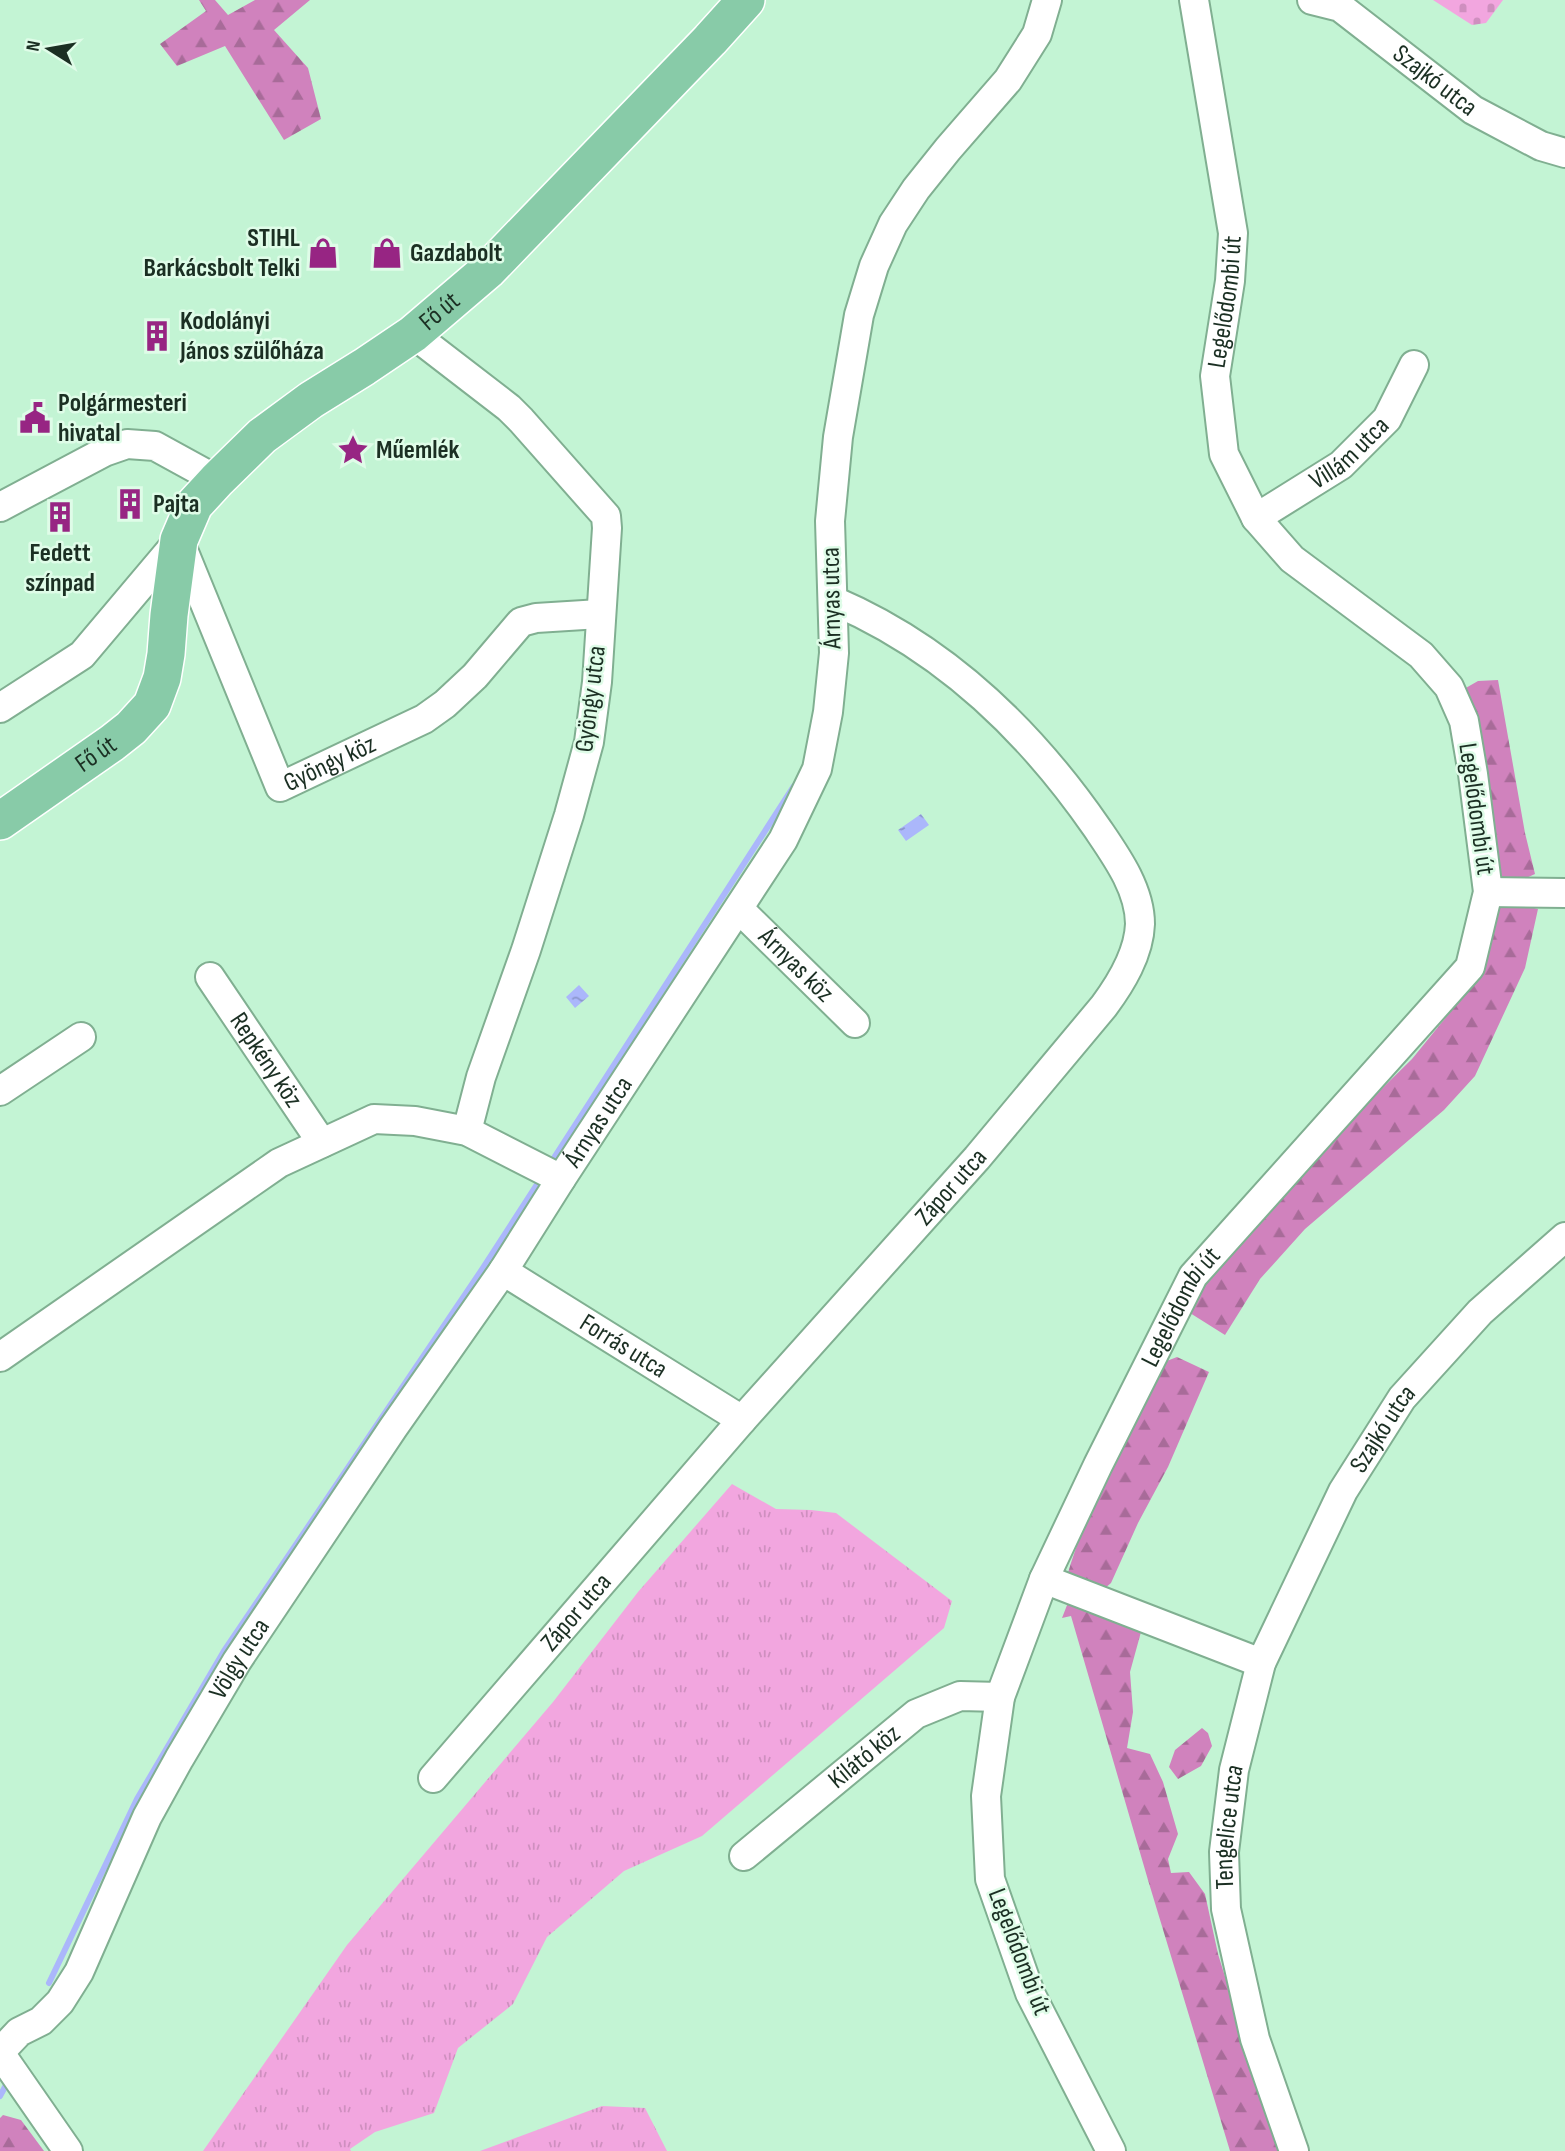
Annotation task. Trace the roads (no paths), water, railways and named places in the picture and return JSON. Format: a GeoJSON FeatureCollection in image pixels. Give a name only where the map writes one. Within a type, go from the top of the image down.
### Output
{"type":"FeatureCollection","features":[{"type":"Feature","properties":{"kind":"main road","name":"Fő út"},"geometry":{"type":"LineString","coordinates":[[0,821],[112,743],[131,728],[152,705],[162,678],[166,654],[178,540],[194,505],[262,436],[311,400],[413,334],[488,270],[746,0]]}},
{"type":"Feature","properties":{"kind":"street","name":"Árnyas utca"},"geometry":{"type":"LineString","coordinates":[[503,1271],[783,840],[817,769],[828,712],[834,653],[830,521],[838,437],[859,315],[874,266],[893,224],[916,189],[1008,80],[1037,34],[1047,0]]}},
{"type":"Feature","properties":{"kind":"street","name":"Legelődombi út"},"geometry":{"type":"LineString","coordinates":[[1111,2151],[1030,1993],[990,1879],[986,1796],[1000,1697],[1044,1579],[1193,1276],[1470,967],[1488,892],[1464,721],[1450,687],[1421,655],[1292,559],[1256,518],[1224,454],[1215,376],[1230,281],[1233,233],[1194,0]]}},
{"type":"Feature","properties":{"kind":"street","name":"Szajkó utca"},"geometry":{"type":"LineString","coordinates":[[1312,0],[1340,7],[1472,110],[1541,146],[1565,153]]}},
{"type":"Feature","properties":{"kind":"street","name":"Gyöngy utca"},"geometry":{"type":"LineString","coordinates":[[413,334],[515,414],[606,516],[607,528],[597,682],[589,743],[526,950],[481,1077],[467,1132]]}},
{"type":"Feature","properties":{"kind":"street","name":"Villám utca"},"geometry":{"type":"LineString","coordinates":[[1256,518],[1341,465],[1387,419],[1415,365]]}},
{"type":"Feature","properties":{"kind":"street"},"geometry":{"type":"LineString","coordinates":[[0,508],[104,452],[127,444],[155,446],[217,480]]}},
{"type":"Feature","properties":{"kind":"street","name":"Gyöngy köz"},"geometry":{"type":"LineString","coordinates":[[178,540],[280,788],[424,719],[475,676],[520,622],[536,618],[600,614]]}},
{"type":"Feature","properties":{"kind":"street","name":"Fő út"},"geometry":{"type":"LineString","coordinates":[[0,708],[82,655],[178,540]]}},
{"type":"Feature","properties":{"kind":"street","name":"Zápor utca"},"geometry":{"type":"LineString","coordinates":[[433,1778],[742,1420],[977,1158],[1104,1006],[1116,990],[1136,948],[1140,924],[1136,894],[1110,847],[1073,794],[1029,740],[980,692],[944,664],[867,615],[834,601]]}},
{"type":"Feature","properties":{"kind":"street"},"geometry":{"type":"LineString","coordinates":[[1488,892],[1565,892]]}},
{"type":"Feature","properties":{"kind":"street","name":"Árnyas köz"},"geometry":{"type":"LineString","coordinates":[[739,909],[855,1023]]}},
{"type":"Feature","properties":{"kind":"street","name":"Repkény köz"},"geometry":{"type":"LineString","coordinates":[[209,977],[322,1143]]}},
{"type":"Feature","properties":{"kind":"street"},"geometry":{"type":"LineString","coordinates":[[0,1091],[81,1037]]}},
{"type":"Feature","properties":{"kind":"street","name":"Árnyas utca"},"geometry":{"type":"LineString","coordinates":[[0,1357],[279,1163],[374,1119],[415,1121],[467,1132],[561,1179]]}},
{"type":"Feature","properties":{"kind":"street","name":"Szajkó utca"},"geometry":{"type":"LineString","coordinates":[[1261,1663],[1343,1491],[1402,1398],[1480,1312],[1565,1237]]}},
{"type":"Feature","properties":{"kind":"street","name":"Forrás utca"},"geometry":{"type":"LineString","coordinates":[[503,1271],[742,1420]]}},
{"type":"Feature","properties":{"kind":"street","name":"Völgy utca"},"geometry":{"type":"LineString","coordinates":[[0,2052],[19,2032],[41,2021],[61,2002],[79,1972],[147,1817],[178,1759],[237,1661],[393,1428],[503,1271]]}},
{"type":"Feature","properties":{"kind":"street"},"geometry":{"type":"LineString","coordinates":[[1044,1579],[1261,1663]]}},
{"type":"Feature","properties":{"kind":"street","name":"Tengelice utca"},"geometry":{"type":"LineString","coordinates":[[1261,1663],[1234,1770],[1224,1852],[1226,1909],[1255,2039],[1294,2151]]}},
{"type":"Feature","properties":{"kind":"street","name":"Kilátó köz"},"geometry":{"type":"LineString","coordinates":[[744,1856],[916,1714],[960,1696],[1000,1697]]}},
{"type":"Feature","properties":{"kind":"street"},"geometry":{"type":"LineString","coordinates":[[0,2052],[68,2151]]}},
{"type":"Feature","properties":{"kind":"water"},"geometry":{"type":"Polygon","coordinates":[[[921,814],[929,825],[906,841],[898,830],[921,814]]]}},
{"type":"Feature","properties":{"kind":"water"},"geometry":{"type":"Polygon","coordinates":[[[579,985],[589,996],[575,1008],[566,997],[579,985]]]}},
{"type":"Feature","properties":{"kind":"waterway"},"geometry":{"type":"LineString","coordinates":[[554,1158],[794,786]]}},
{"type":"Feature","properties":{"kind":"waterway"},"geometry":{"type":"LineString","coordinates":[[49,1983],[137,1799],[224,1651],[538,1183]]}},
{"type":"Feature","properties":{"kind":"waterway"},"geometry":{"type":"LineString","coordinates":[[0,2096],[6,2085]]}},
{"type":"Feature","properties":{"kind":"place","name":"STIHL Barkácsbolt Telki"},"geometry":{"type":"Point","coordinates":[323,253]}},
{"type":"Feature","properties":{"kind":"place","name":"Gazdabolt"},"geometry":{"type":"Point","coordinates":[387,253]}},
{"type":"Feature","properties":{"kind":"place","name":"Kodolányi János szülőháza"},"geometry":{"type":"Point","coordinates":[157,336]}},
{"type":"Feature","properties":{"kind":"place","name":"Polgármesteri hivatal"},"geometry":{"type":"Point","coordinates":[35,418]}},
{"type":"Feature","properties":{"kind":"place","name":"Műemlék"},"geometry":{"type":"Point","coordinates":[353,450]}},
{"type":"Feature","properties":{"kind":"place","name":"Pajta"},"geometry":{"type":"Point","coordinates":[130,504]}},
{"type":"Feature","properties":{"kind":"place","name":"Fedett színpad"},"geometry":{"type":"Point","coordinates":[60,517]}}]}
